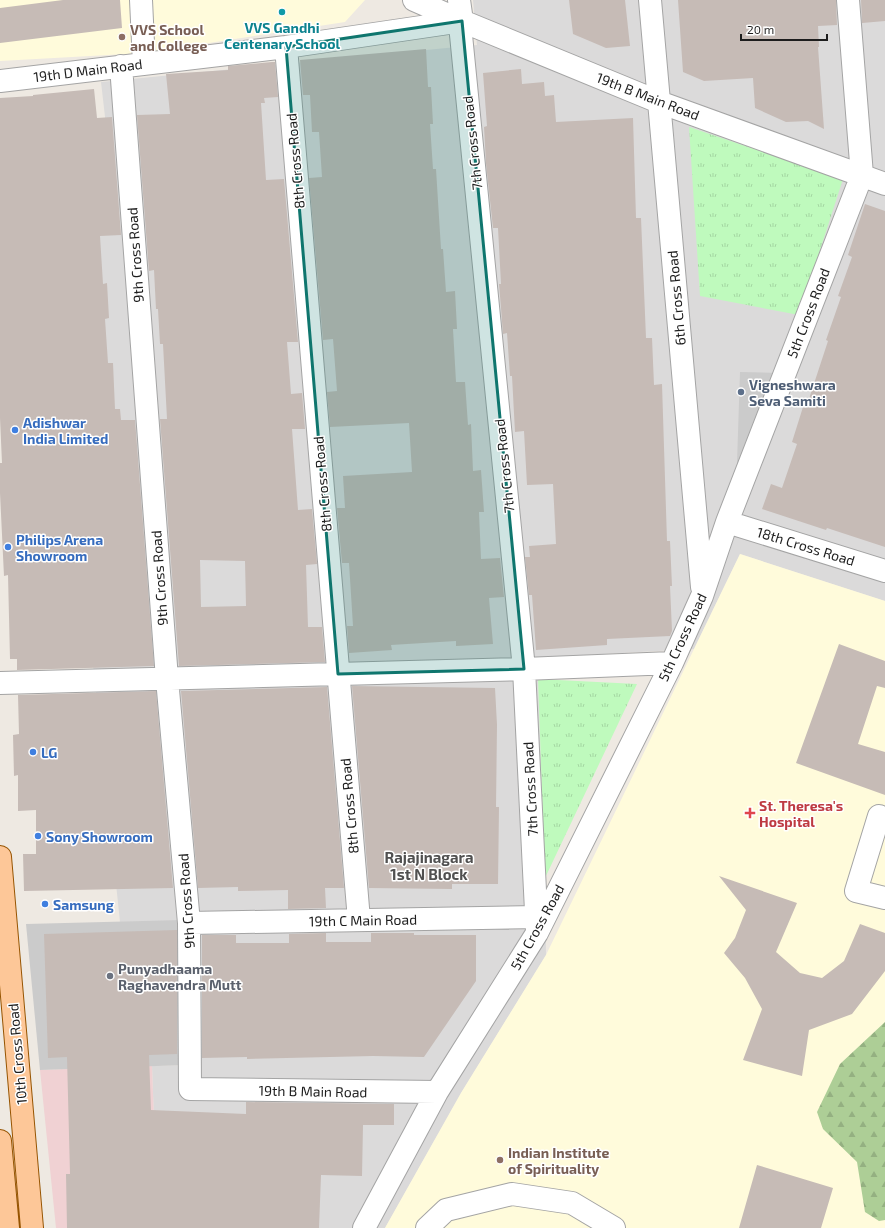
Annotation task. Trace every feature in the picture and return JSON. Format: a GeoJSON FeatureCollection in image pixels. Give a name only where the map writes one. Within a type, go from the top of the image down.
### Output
{"type":"FeatureCollection","features":[{"type":"Feature","properties":{"kind":"main road","name":"10th Cross Road"},"geometry":{"type":"LineString","coordinates":[[0,856],[32,1228]]}},
{"type":"Feature","properties":{"kind":"main road"},"geometry":{"type":"LineString","coordinates":[[0,1141],[8,1228]]}},
{"type":"Feature","properties":{"kind":"street"},"geometry":{"type":"LineString","coordinates":[[140,0],[144,64]]}},
{"type":"Feature","properties":{"kind":"street","name":"19th B Main Road"},"geometry":{"type":"LineString","coordinates":[[414,0],[659,102],[885,184]]}},
{"type":"Feature","properties":{"kind":"street","name":"7th Cross Road"},"geometry":{"type":"LineString","coordinates":[[459,0],[524,669],[537,925]]}},
{"type":"Feature","properties":{"kind":"street","name":"6th Cross Road"},"geometry":{"type":"LineString","coordinates":[[650,0],[702,596]]}},
{"type":"Feature","properties":{"kind":"street","name":"5th Cross Road"},"geometry":{"type":"LineString","coordinates":[[364,1228],[437,1092],[537,925],[672,663],[702,596],[727,522],[862,175],[848,0]]}},
{"type":"Feature","properties":{"kind":"street","name":"19th D Main Road"},"geometry":{"type":"LineString","coordinates":[[0,81],[286,47],[462,21]]}},
{"type":"Feature","properties":{"kind":"street","name":"8th Cross Road"},"geometry":{"type":"LineString","coordinates":[[286,47],[359,920]]}},
{"type":"Feature","properties":{"kind":"street","name":"9th Cross Road"},"geometry":{"type":"LineString","coordinates":[[121,66],[167,679],[189,923],[190,1089]]}},
{"type":"Feature","properties":{"kind":"street","name":"18th Cross Road"},"geometry":{"type":"LineString","coordinates":[[727,522],[885,571]]}},
{"type":"Feature","properties":{"kind":"street"},"geometry":{"type":"LineString","coordinates":[[0,683],[524,669],[672,663]]}},
{"type":"Feature","properties":{"kind":"street"},"geometry":{"type":"LineString","coordinates":[[878,816],[856,891],[885,898]]}},
{"type":"Feature","properties":{"kind":"street","name":"19th C Main Road"},"geometry":{"type":"LineString","coordinates":[[189,923],[359,920],[537,925]]}},
{"type":"Feature","properties":{"kind":"street","name":"19th B Main Road"},"geometry":{"type":"LineString","coordinates":[[190,1089],[437,1092]]}},
{"type":"Feature","properties":{"kind":"street"},"geometry":{"type":"LineString","coordinates":[[0,1135],[24,1133]]}},
{"type":"Feature","properties":{"kind":"street"},"geometry":{"type":"LineString","coordinates":[[427,1228],[446,1210],[512,1194],[572,1203],[614,1228]]}},
{"type":"Feature","properties":{"kind":"highlighted area"},"geometry":{"type":"Polygon","coordinates":[[[462,21],[524,669],[338,674],[286,47],[462,21]]]}},
{"type":"Feature","properties":{"kind":"shaded area","name":"VVS School and College"},"geometry":{"type":"Polygon","coordinates":[[[0,0],[365,0],[345,22],[144,53],[0,61],[0,0]]]}},
{"type":"Feature","properties":{"kind":"shaded area"},"geometry":{"type":"Polygon","coordinates":[[[473,0],[885,0],[885,601],[740,554],[694,649],[531,658],[538,679],[545,878],[546,955],[461,1093],[385,1228],[158,1228],[152,1066],[186,1065],[182,921],[120,922],[41,168],[110,160],[101,82],[477,45],[473,0]]]}},
{"type":"Feature","properties":{"kind":"shaded area"},"geometry":{"type":"Polygon","coordinates":[[[740,372],[780,373],[747,463],[737,463],[740,372]]]}},
{"type":"Feature","properties":{"kind":"shaded area","name":"St. Theresa's Hospital"},"geometry":{"type":"Polygon","coordinates":[[[740,554],[885,601],[885,1228],[385,1228],[461,1093],[546,955],[740,554]]]}},
{"type":"Feature","properties":{"kind":"shaded area"},"geometry":{"type":"Polygon","coordinates":[[[182,920],[186,1065],[40,1070],[26,924],[182,920]]]}},
{"type":"Feature","properties":{"kind":"shaded area"},"geometry":{"type":"Polygon","coordinates":[[[152,1066],[158,1228],[56,1228],[40,1070],[152,1066]]]}},
{"type":"Feature","properties":{"kind":"green space"},"geometry":{"type":"Polygon","coordinates":[[[689,127],[843,179],[799,315],[700,296],[689,127]]]}},
{"type":"Feature","properties":{"kind":"green space"},"geometry":{"type":"Polygon","coordinates":[[[538,679],[637,684],[545,878],[538,679]]]}},
{"type":"Feature","properties":{"kind":"green space"},"geometry":{"type":"Polygon","coordinates":[[[885,1022],[885,1220],[879,1221],[865,1212],[857,1162],[823,1129],[817,1112],[840,1064],[885,1022]]]}},
{"type":"Feature","properties":{"kind":"building"},"geometry":{"type":"Polygon","coordinates":[[[63,0],[120,0],[122,28],[0,43],[0,8],[63,0]]]}},
{"type":"Feature","properties":{"kind":"building"},"geometry":{"type":"Polygon","coordinates":[[[569,0],[625,0],[630,46],[606,48],[573,34],[569,0]]]}},
{"type":"Feature","properties":{"kind":"building"},"geometry":{"type":"Polygon","coordinates":[[[678,0],[836,0],[837,25],[818,26],[818,47],[824,129],[808,121],[786,122],[755,108],[753,78],[704,81],[683,72],[678,0]]]}},
{"type":"Feature","properties":{"kind":"building"},"geometry":{"type":"Polygon","coordinates":[[[861,0],[885,0],[885,21],[862,23],[861,0]]]}},
{"type":"Feature","properties":{"kind":"building"},"geometry":{"type":"Polygon","coordinates":[[[426,49],[428,87],[431,87],[433,124],[430,124],[433,169],[436,169],[441,249],[443,249],[446,292],[455,291],[457,329],[453,329],[456,382],[465,382],[468,425],[471,424],[473,471],[481,470],[484,512],[479,512],[481,559],[500,558],[504,597],[489,598],[493,644],[456,646],[456,641],[391,645],[392,650],[349,653],[347,626],[353,626],[349,563],[342,563],[337,508],[345,508],[343,476],[412,472],[409,423],[330,427],[327,392],[337,391],[333,339],[323,340],[309,178],[322,177],[319,132],[312,132],[310,95],[303,95],[300,60],[426,49]]]}},
{"type":"Feature","properties":{"kind":"building"},"geometry":{"type":"Polygon","coordinates":[[[275,62],[278,97],[264,98],[265,103],[261,103],[266,180],[284,179],[298,342],[287,342],[291,394],[302,393],[305,429],[292,429],[298,510],[312,509],[317,564],[306,565],[308,627],[322,627],[325,662],[179,666],[160,419],[167,419],[163,344],[160,344],[154,270],[149,271],[137,115],[170,114],[166,74],[228,70],[228,66],[275,62]],[[200,560],[201,607],[246,606],[245,561],[200,560]]]}},
{"type":"Feature","properties":{"kind":"building"},"geometry":{"type":"Polygon","coordinates":[[[521,69],[522,84],[544,82],[545,96],[554,95],[556,122],[633,118],[636,218],[641,218],[646,338],[652,338],[654,385],[662,384],[667,541],[670,541],[672,586],[670,586],[672,631],[670,636],[607,639],[607,645],[536,650],[532,595],[529,595],[525,557],[530,557],[529,546],[556,544],[553,484],[527,485],[524,431],[515,432],[512,376],[510,376],[507,333],[503,334],[499,284],[501,284],[498,228],[493,228],[486,163],[484,127],[487,126],[483,73],[521,69]]]}},
{"type":"Feature","properties":{"kind":"building"},"geometry":{"type":"Polygon","coordinates":[[[94,89],[97,118],[112,117],[121,235],[100,236],[103,284],[107,283],[109,318],[105,319],[108,363],[113,363],[115,409],[120,409],[121,420],[135,420],[154,666],[17,670],[17,659],[10,659],[8,575],[4,576],[0,493],[0,463],[2,463],[0,418],[0,98],[94,89]]]}},
{"type":"Feature","properties":{"kind":"building"},"geometry":{"type":"Polygon","coordinates":[[[865,204],[885,211],[885,547],[762,509],[771,484],[782,488],[797,444],[792,442],[803,407],[806,408],[828,341],[826,340],[841,297],[838,296],[852,257],[848,255],[865,204]]]}},
{"type":"Feature","properties":{"kind":"building"},"geometry":{"type":"Polygon","coordinates":[[[839,644],[885,661],[885,688],[877,686],[858,744],[885,752],[885,795],[796,763],[839,644]]]}},
{"type":"Feature","properties":{"kind":"building"},"geometry":{"type":"Polygon","coordinates":[[[352,686],[495,688],[497,725],[496,807],[499,807],[498,884],[452,884],[452,889],[369,888],[352,686]]]}},
{"type":"Feature","properties":{"kind":"building"},"geometry":{"type":"Polygon","coordinates":[[[327,687],[344,888],[325,888],[326,908],[288,909],[288,890],[238,891],[238,887],[198,888],[181,691],[327,687]]]}},
{"type":"Feature","properties":{"kind":"building"},"geometry":{"type":"Polygon","coordinates":[[[156,691],[173,888],[24,891],[23,854],[36,854],[36,810],[18,811],[18,775],[14,776],[13,735],[19,734],[18,695],[156,691]]]}},
{"type":"Feature","properties":{"kind":"building"},"geometry":{"type":"Polygon","coordinates":[[[719,876],[797,903],[776,952],[800,973],[822,978],[844,961],[860,924],[885,933],[885,971],[852,1014],[809,1030],[802,1076],[743,1060],[762,1009],[745,978],[724,953],[735,938],[746,910],[719,876]]]}},
{"type":"Feature","properties":{"kind":"building"},"geometry":{"type":"Polygon","coordinates":[[[177,930],[177,1054],[149,1055],[151,1110],[246,1114],[246,1102],[394,1104],[394,1125],[363,1125],[362,1176],[321,1175],[319,1228],[67,1228],[66,1174],[70,1174],[67,1057],[48,1058],[44,934],[177,930]]]}},
{"type":"Feature","properties":{"kind":"building"},"geometry":{"type":"Polygon","coordinates":[[[326,933],[326,942],[371,942],[371,933],[476,935],[476,981],[424,1057],[373,1056],[247,1059],[247,1057],[202,1058],[202,935],[236,935],[236,943],[289,943],[289,934],[326,933]]]}},
{"type":"Feature","properties":{"kind":"building"},"geometry":{"type":"Polygon","coordinates":[[[757,1165],[833,1188],[821,1228],[739,1228],[757,1165]]]}},
{"type":"Feature","properties":{"kind":"place","name":"VVS Gandhi Centenary School"},"geometry":{"type":"Point","coordinates":[282,12]}},
{"type":"Feature","properties":{"kind":"place","name":"VVS School and College"},"geometry":{"type":"Point","coordinates":[122,37]}},
{"type":"Feature","properties":{"kind":"place","name":"Vigneshwara Seva Samiti"},"geometry":{"type":"Point","coordinates":[741,392]}},
{"type":"Feature","properties":{"kind":"place","name":"Adishwar India Limited"},"geometry":{"type":"Point","coordinates":[15,430]}},
{"type":"Feature","properties":{"kind":"place","name":"Philips Arena Showroom"},"geometry":{"type":"Point","coordinates":[8,547]}},
{"type":"Feature","properties":{"kind":"place","name":"LG"},"geometry":{"type":"Point","coordinates":[33,752]}},
{"type":"Feature","properties":{"kind":"place","name":"St. Theresa's Hospital"},"geometry":{"type":"Point","coordinates":[750,813]}},
{"type":"Feature","properties":{"kind":"place","name":"Sony Showroom"},"geometry":{"type":"Point","coordinates":[38,836]}},
{"type":"Feature","properties":{"kind":"place","name":"Samsung"},"geometry":{"type":"Point","coordinates":[45,904]}},
{"type":"Feature","properties":{"kind":"place","name":"Punyadhaama Raghavendra Mutt"},"geometry":{"type":"Point","coordinates":[110,976]}},
{"type":"Feature","properties":{"kind":"place","name":"Indian Institute of Spirituality"},"geometry":{"type":"Point","coordinates":[500,1160]}},
{"type":"Feature","properties":{"kind":"district","name":"Rajajinagara 1st N Block"},"geometry":{"type":"Point","coordinates":[429,866]}}]}
